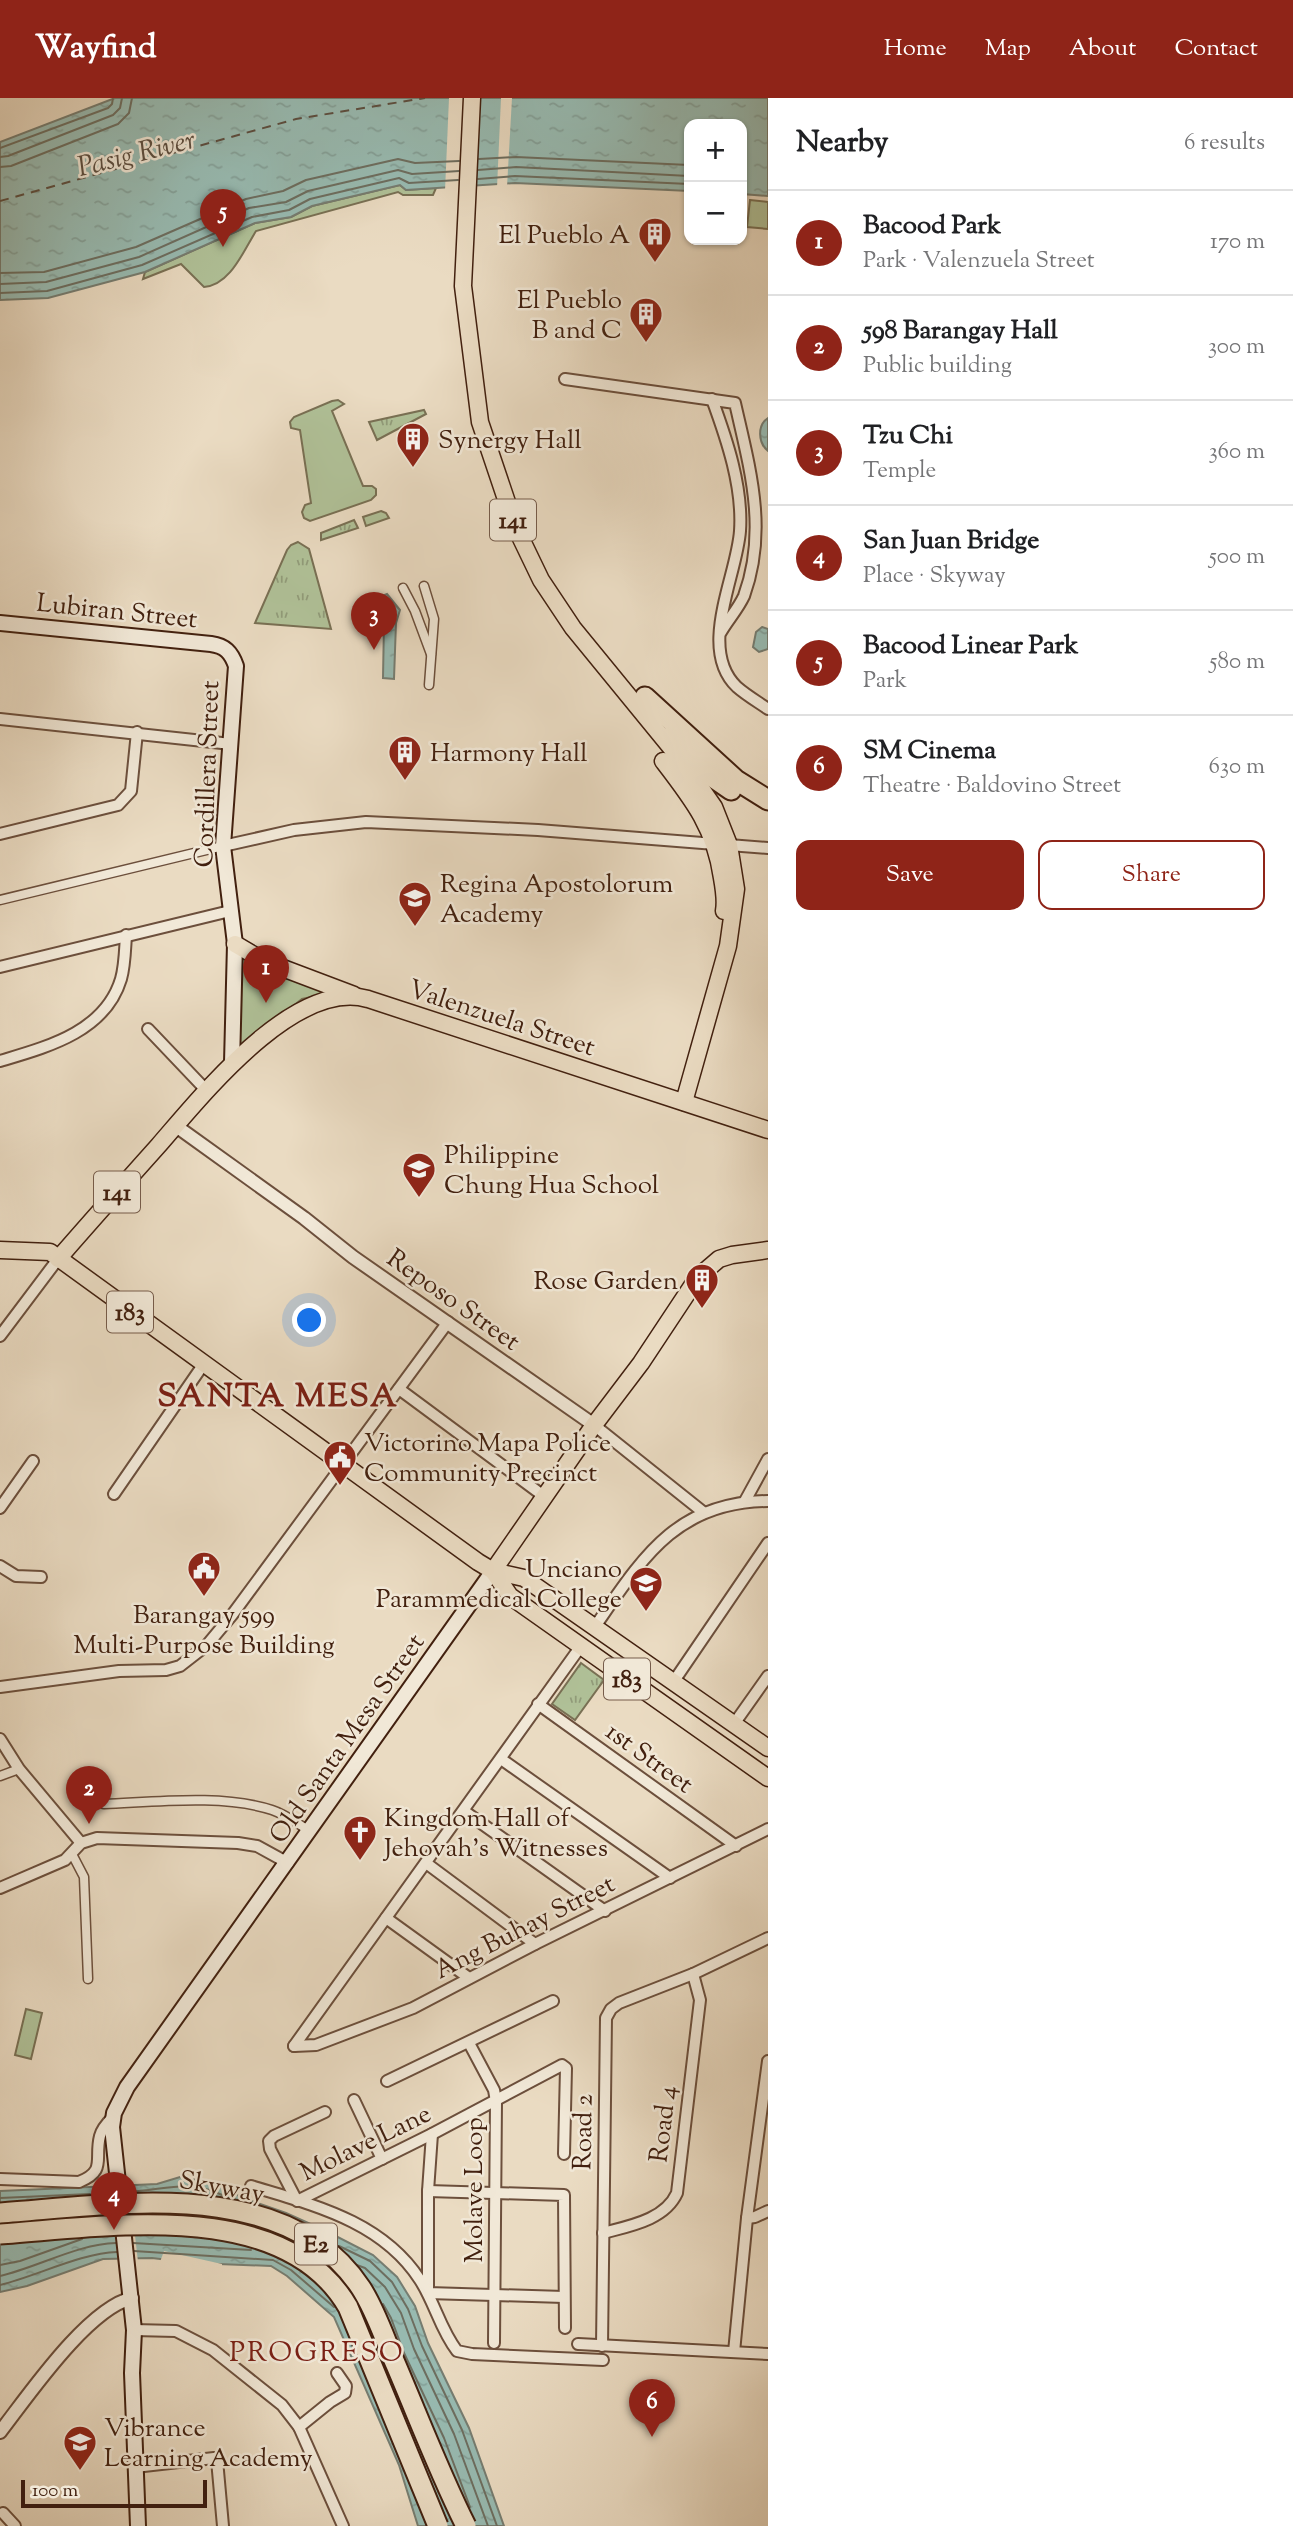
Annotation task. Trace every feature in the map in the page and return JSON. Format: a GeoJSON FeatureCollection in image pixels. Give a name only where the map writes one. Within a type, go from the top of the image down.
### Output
{"type":"FeatureCollection","features":[{"type":"Feature","properties":{"kind":"highway"},"geometry":{"type":"LineString","coordinates":[[768,800],[736,780],[646,706],[699,768],[768,813]]}},
{"type":"Feature","properties":{"kind":"highway","name":"Skyway"},"geometry":{"type":"LineString","coordinates":[[0,2213],[163,2202],[218,2206],[258,2215],[314,2242],[348,2270],[371,2306],[466,2526]]}},
{"type":"Feature","properties":{"kind":"highway","name":"Skyway"},"geometry":{"type":"LineString","coordinates":[[0,2234],[160,2223],[191,2224],[255,2239],[316,2269],[331,2282],[348,2308],[438,2526]]}},
{"type":"Feature","properties":{"kind":"main road","name":"141"},"geometry":{"type":"LineString","coordinates":[[472,98],[463,286],[480,422],[515,526],[541,580],[573,628],[668,755],[715,807],[722,845],[736,889],[733,924],[720,979],[678,1100]]}},
{"type":"Feature","properties":{"kind":"main road","name":"Lubiran Street"},"geometry":{"type":"LineString","coordinates":[[0,623],[211,644],[228,650]]}},
{"type":"Feature","properties":{"kind":"main road","name":"Cordillera Street"},"geometry":{"type":"LineString","coordinates":[[228,650],[236,666],[223,846],[235,944]]}},
{"type":"Feature","properties":{"kind":"main road","name":"141"},"geometry":{"type":"LineString","coordinates":[[668,755],[722,845]]}},
{"type":"Feature","properties":{"kind":"main road"},"geometry":{"type":"LineString","coordinates":[[232,1063],[235,944],[264,961],[360,997]]}},
{"type":"Feature","properties":{"kind":"main road","name":"Valenzuela Street"},"geometry":{"type":"LineString","coordinates":[[58,1259],[232,1063],[267,1033],[295,1015],[326,1001],[360,997],[768,1130]]}},
{"type":"Feature","properties":{"kind":"main road"},"geometry":{"type":"LineString","coordinates":[[0,1250],[46,1251],[58,1259]]}},
{"type":"Feature","properties":{"kind":"main road","name":"Old Santa Mesa Street"},"geometry":{"type":"LineString","coordinates":[[138,2526],[134,2330],[113,2117],[127,2087],[707,1268],[732,1255],[768,1250]]}},
{"type":"Feature","properties":{"kind":"main road","name":"183"},"geometry":{"type":"LineString","coordinates":[[58,1259],[493,1571],[510,1596],[768,1778]]}},
{"type":"Feature","properties":{"kind":"main road","name":"183"},"geometry":{"type":"LineString","coordinates":[[493,1571],[524,1578],[768,1748]]}},
{"type":"Feature","properties":{"kind":"street"},"geometry":{"type":"LineString","coordinates":[[565,379],[735,403],[758,500],[759,532],[744,596],[720,632]]}},
{"type":"Feature","properties":{"kind":"street"},"geometry":{"type":"LineString","coordinates":[[712,399],[727,440],[739,506],[740,531],[723,603],[720,632],[723,660],[730,678],[737,686],[767,704]]}},
{"type":"Feature","properties":{"kind":"street"},"geometry":{"type":"LineString","coordinates":[[424,586],[434,619],[429,685]]}},
{"type":"Feature","properties":{"kind":"street"},"geometry":{"type":"LineString","coordinates":[[403,588],[432,656]]}},
{"type":"Feature","properties":{"kind":"street"},"geometry":{"type":"LineString","coordinates":[[0,719],[231,744]]}},
{"type":"Feature","properties":{"kind":"street"},"geometry":{"type":"LineString","coordinates":[[0,834],[118,804],[131,791],[137,732]]}},
{"type":"Feature","properties":{"kind":"street"},"geometry":{"type":"LineString","coordinates":[[0,900],[294,830],[366,822],[538,830],[768,848]]}},
{"type":"Feature","properties":{"kind":"street"},"geometry":{"type":"LineString","coordinates":[[0,967],[230,911]]}},
{"type":"Feature","properties":{"kind":"street"},"geometry":{"type":"LineString","coordinates":[[0,1061],[56,1044],[91,1022],[103,1010],[113,998],[120,982],[126,935]]}},
{"type":"Feature","properties":{"kind":"street"},"geometry":{"type":"LineString","coordinates":[[148,1029],[206,1090]]}},
{"type":"Feature","properties":{"kind":"street","name":"Reposo Street"},"geometry":{"type":"LineString","coordinates":[[176,1126],[304,1218],[353,1257],[594,1425],[703,1512]]}},
{"type":"Feature","properties":{"kind":"street"},"geometry":{"type":"LineString","coordinates":[[0,1336],[58,1259]]}},
{"type":"Feature","properties":{"kind":"street"},"geometry":{"type":"LineString","coordinates":[[0,1687],[119,1671],[166,1670],[180,1666],[207,1645],[448,1322]]}},
{"type":"Feature","properties":{"kind":"street"},"geometry":{"type":"LineString","coordinates":[[114,1494],[203,1365]]}},
{"type":"Feature","properties":{"kind":"street"},"geometry":{"type":"LineString","coordinates":[[399,1389],[545,1497]]}},
{"type":"Feature","properties":{"kind":"street"},"geometry":{"type":"LineString","coordinates":[[745,1501],[768,1458]]}},
{"type":"Feature","properties":{"kind":"street"},"geometry":{"type":"LineString","coordinates":[[0,1508],[33,1461]]}},
{"type":"Feature","properties":{"kind":"street"},"geometry":{"type":"LineString","coordinates":[[594,1628],[635,1569],[669,1535],[703,1512],[745,1501],[768,1501]]}},
{"type":"Feature","properties":{"kind":"street"},"geometry":{"type":"LineString","coordinates":[[674,1681],[768,1543]]}},
{"type":"Feature","properties":{"kind":"street"},"geometry":{"type":"LineString","coordinates":[[0,1566],[16,1576],[41,1577]]}},
{"type":"Feature","properties":{"kind":"street"},"geometry":{"type":"LineString","coordinates":[[469,1978],[386,1918],[581,1646]]}},
{"type":"Feature","properties":{"kind":"street"},"geometry":{"type":"LineString","coordinates":[[734,1724],[768,1676]]}},
{"type":"Feature","properties":{"kind":"street","name":"1st Street"},"geometry":{"type":"LineString","coordinates":[[538,1704],[736,1846]]}},
{"type":"Feature","properties":{"kind":"street"},"geometry":{"type":"LineString","coordinates":[[0,1739],[19,1769],[81,1843]]}},
{"type":"Feature","properties":{"kind":"street"},"geometry":{"type":"LineString","coordinates":[[501,1759],[670,1878]]}},
{"type":"Feature","properties":{"kind":"street"},"geometry":{"type":"LineString","coordinates":[[0,1776],[19,1769]]}},
{"type":"Feature","properties":{"kind":"street"},"geometry":{"type":"LineString","coordinates":[[99,1775],[104,1804],[162,1800],[232,1803],[273,1810],[310,1831]]}},
{"type":"Feature","properties":{"kind":"street"},"geometry":{"type":"LineString","coordinates":[[464,1811],[605,1911]]}},
{"type":"Feature","properties":{"kind":"street","name":"Ang Buhay Street"},"geometry":{"type":"LineString","coordinates":[[386,1918],[294,2046],[316,2045],[400,2013],[768,1829]]}},
{"type":"Feature","properties":{"kind":"street"},"geometry":{"type":"LineString","coordinates":[[0,1888],[65,1860],[81,1843],[97,1838],[238,1843],[257,1846],[288,1863]]}},
{"type":"Feature","properties":{"kind":"street"},"geometry":{"type":"LineString","coordinates":[[72,1854],[84,1877],[88,1979]]}},
{"type":"Feature","properties":{"kind":"street"},"geometry":{"type":"LineString","coordinates":[[426,1863],[535,1944]]}},
{"type":"Feature","properties":{"kind":"street","name":"Road 2"},"geometry":{"type":"LineString","coordinates":[[602,2346],[606,2018],[611,2009],[619,2003],[693,1974],[768,1938]]}},
{"type":"Feature","properties":{"kind":"street","name":"Road 4"},"geometry":{"type":"LineString","coordinates":[[603,2233],[642,2222],[665,2210],[673,2203],[677,2193],[700,2000],[693,1974]]}},
{"type":"Feature","properties":{"kind":"street"},"geometry":{"type":"LineString","coordinates":[[387,2081],[553,2001]]}},
{"type":"Feature","properties":{"kind":"street","name":"Molave Loop"},"geometry":{"type":"LineString","coordinates":[[469,2043],[494,2090],[496,2101],[494,2343]]}},
{"type":"Feature","properties":{"kind":"street"},"geometry":{"type":"LineString","coordinates":[[734,2353],[747,2218],[768,2061]]}},
{"type":"Feature","properties":{"kind":"street","name":"Molave Lane"},"geometry":{"type":"LineString","coordinates":[[297,2201],[562,2065],[565,2066],[564,2154]]}},
{"type":"Feature","properties":{"kind":"street"},"geometry":{"type":"LineString","coordinates":[[354,2100],[382,2159]]}},
{"type":"Feature","properties":{"kind":"street"},"geometry":{"type":"LineString","coordinates":[[297,2201],[270,2149],[269,2141],[274,2136],[325,2112]]}},
{"type":"Feature","properties":{"kind":"street"},"geometry":{"type":"LineString","coordinates":[[0,2179],[79,2182],[88,2179],[98,2168],[100,2136],[113,2117]]}},
{"type":"Feature","properties":{"kind":"street"},"geometry":{"type":"LineString","coordinates":[[428,2293],[428,2191],[432,2134]]}},
{"type":"Feature","properties":{"kind":"street"},"geometry":{"type":"LineString","coordinates":[[251,2186],[343,2217],[379,2236],[402,2257],[428,2293],[447,2338],[457,2351],[603,2360]]}},
{"type":"Feature","properties":{"kind":"street"},"geometry":{"type":"LineString","coordinates":[[428,2191],[564,2195],[565,2328]]}},
{"type":"Feature","properties":{"kind":"street"},"geometry":{"type":"LineString","coordinates":[[747,2218],[768,2211]]}},
{"type":"Feature","properties":{"kind":"street"},"geometry":{"type":"LineString","coordinates":[[0,2432],[84,2329],[131,2290]]}},
{"type":"Feature","properties":{"kind":"street"},"geometry":{"type":"LineString","coordinates":[[428,2293],[564,2297]]}},
{"type":"Feature","properties":{"kind":"street"},"geometry":{"type":"LineString","coordinates":[[134,2330],[177,2331],[213,2350],[271,2395],[299,2427],[343,2526]]}},
{"type":"Feature","properties":{"kind":"street"},"geometry":{"type":"LineString","coordinates":[[578,2344],[768,2354]]}},
{"type":"Feature","properties":{"kind":"street"},"geometry":{"type":"LineString","coordinates":[[299,2427],[345,2393],[346,2386],[337,2373]]}},
{"type":"Feature","properties":{"kind":"street"},"geometry":{"type":"LineString","coordinates":[[135,2467],[214,2458],[217,2460],[223,2526]]}},
{"type":"Feature","properties":{"kind":"street"},"geometry":{"type":"LineString","coordinates":[[3,2513],[15,2526]]}},
{"type":"Feature","properties":{"kind":"green space"},"geometry":{"type":"Polygon","coordinates":[[[400,185],[406,190],[436,188],[433,195],[403,195],[398,192],[256,231],[235,266],[213,285],[204,287],[181,264],[143,279],[145,272],[255,223],[291,217],[312,206],[400,185]]]}},
{"type":"Feature","properties":{"kind":"green space"},"geometry":{"type":"Polygon","coordinates":[[[750,200],[768,202],[768,229],[747,227],[750,200]]]}},
{"type":"Feature","properties":{"kind":"green space"},"geometry":{"type":"Polygon","coordinates":[[[338,400],[344,404],[332,411],[363,486],[372,486],[376,489],[376,495],[371,500],[310,521],[304,518],[302,512],[305,505],[311,503],[300,430],[291,428],[290,422],[294,417],[338,400]]]}},
{"type":"Feature","properties":{"kind":"green space"},"geometry":{"type":"Polygon","coordinates":[[[424,410],[426,414],[377,440],[369,422],[424,410]]]}},
{"type":"Feature","properties":{"kind":"green space"},"geometry":{"type":"Polygon","coordinates":[[[381,511],[389,518],[366,526],[363,517],[381,511]]]}},
{"type":"Feature","properties":{"kind":"green space"},"geometry":{"type":"Polygon","coordinates":[[[354,520],[358,528],[321,540],[321,533],[354,520]]]}},
{"type":"Feature","properties":{"kind":"green space"},"geometry":{"type":"Polygon","coordinates":[[[298,542],[309,549],[331,629],[255,623],[287,550],[298,542]]]}},
{"type":"Feature","properties":{"kind":"green space"},"geometry":{"type":"Polygon","coordinates":[[[245,954],[331,993],[302,999],[245,1045],[240,1044],[237,1039],[238,957],[245,954]]]}},
{"type":"Feature","properties":{"kind":"green space"},"geometry":{"type":"Polygon","coordinates":[[[581,1663],[604,1680],[575,1720],[552,1704],[581,1663]]]}},
{"type":"Feature","properties":{"kind":"green space"},"geometry":{"type":"Polygon","coordinates":[[[26,2009],[42,2013],[31,2059],[15,2055],[26,2009]]]}},
{"type":"Feature","properties":{"kind":"water","name":"Pasig River"},"geometry":{"type":"Polygon","coordinates":[[[115,98],[768,98],[768,196],[747,194],[747,119],[684,119],[684,191],[515,183],[406,190],[400,185],[312,206],[291,217],[255,223],[145,272],[48,298],[0,300],[0,142],[115,98]]]}},
{"type":"Feature","properties":{"kind":"water"},"geometry":{"type":"Polygon","coordinates":[[[768,418],[768,451],[760,434],[764,421],[768,418]]]}},
{"type":"Feature","properties":{"kind":"water"},"geometry":{"type":"Polygon","coordinates":[[[387,594],[400,610],[396,623],[394,679],[383,678],[384,623],[375,621],[373,611],[375,599],[387,594]]]}},
{"type":"Feature","properties":{"kind":"water"},"geometry":{"type":"Polygon","coordinates":[[[762,627],[768,629],[768,649],[759,652],[753,647],[756,632],[762,627]]]}},
{"type":"Feature","properties":{"kind":"water"},"geometry":{"type":"Polygon","coordinates":[[[180,2177],[215,2183],[243,2198],[326,2231],[373,2255],[397,2277],[415,2306],[428,2343],[469,2428],[504,2526],[418,2526],[399,2465],[334,2317],[287,2276],[271,2266],[193,2263],[152,2258],[103,2259],[27,2286],[0,2292],[0,2191],[157,2184],[180,2177]]]}},
{"type":"Feature","properties":{"kind":"pier"},"geometry":{"type":"Polygon","coordinates":[[[449,98],[479,98],[475,189],[445,191],[449,98]]]}},
{"type":"Feature","properties":{"kind":"pier"},"geometry":{"type":"Polygon","coordinates":[[[501,98],[512,98],[507,187],[497,188],[501,98]]]}},
{"type":"Feature","properties":{"kind":"pier"},"geometry":{"type":"Polygon","coordinates":[[[129,2182],[138,2262],[118,2262],[109,2183],[129,2182]]]}},
{"type":"Feature","properties":{"kind":"pier"},"geometry":{"type":"Polygon","coordinates":[[[164,2251],[222,2264],[222,2268],[160,2262],[164,2251]]]}},
{"type":"Feature","properties":{"kind":"ferry route"},"geometry":{"type":"LineString","coordinates":[[0,201],[296,119],[425,98]]}},
{"type":"Feature","properties":{"kind":"place","name":"Bacood Linear Park"},"geometry":{"type":"Point","coordinates":[223,247]}},
{"type":"Feature","properties":{"kind":"place","name":"El Pueblo A"},"geometry":{"type":"Point","coordinates":[655,264]}},
{"type":"Feature","properties":{"kind":"place","name":"El Pueblo B and C"},"geometry":{"type":"Point","coordinates":[646,344]}},
{"type":"Feature","properties":{"kind":"place","name":"Synergy Hall"},"geometry":{"type":"Point","coordinates":[413,469]}},
{"type":"Feature","properties":{"kind":"place","name":"Tzu Chi"},"geometry":{"type":"Point","coordinates":[374,650]}},
{"type":"Feature","properties":{"kind":"place","name":"Harmony Hall"},"geometry":{"type":"Point","coordinates":[405,782]}},
{"type":"Feature","properties":{"kind":"place","name":"Regina Apostolorum Academy"},"geometry":{"type":"Point","coordinates":[415,928]}},
{"type":"Feature","properties":{"kind":"place","name":"Bacood Park"},"geometry":{"type":"Point","coordinates":[266,1003]}},
{"type":"Feature","properties":{"kind":"place","name":"Philippine Chung Hua School"},"geometry":{"type":"Point","coordinates":[419,1199]}},
{"type":"Feature","properties":{"kind":"place","name":"Rose Garden"},"geometry":{"type":"Point","coordinates":[702,1310]}},
{"type":"Feature","properties":{"kind":"place","name":"Victorino Mapa Police Community Precinct"},"geometry":{"type":"Point","coordinates":[340,1487]}},
{"type":"Feature","properties":{"kind":"place","name":"Barangay 599 Multi-Purpose Building"},"geometry":{"type":"Point","coordinates":[204,1598]}},
{"type":"Feature","properties":{"kind":"place","name":"Unciano Parammedical College"},"geometry":{"type":"Point","coordinates":[646,1613]}},
{"type":"Feature","properties":{"kind":"place","name":"598 Barangay Hall"},"geometry":{"type":"Point","coordinates":[89,1824]}},
{"type":"Feature","properties":{"kind":"place","name":"Kingdom Hall of Jehovah's Witnesses"},"geometry":{"type":"Point","coordinates":[360,1862]}},
{"type":"Feature","properties":{"kind":"place","name":"San Juan Bridge"},"geometry":{"type":"Point","coordinates":[114,2230]}},
{"type":"Feature","properties":{"kind":"place","name":"SM Cinema"},"geometry":{"type":"Point","coordinates":[652,2437]}},
{"type":"Feature","properties":{"kind":"place","name":"Vibrance Learning Academy"},"geometry":{"type":"Point","coordinates":[80,2472]}},
{"type":"Feature","properties":{"kind":"district","name":"SANTA MESA"},"geometry":{"type":"Point","coordinates":[278,1394]}},
{"type":"Feature","properties":{"kind":"district","name":"PROGRESO"},"geometry":{"type":"Point","coordinates":[317,2351]}}]}
